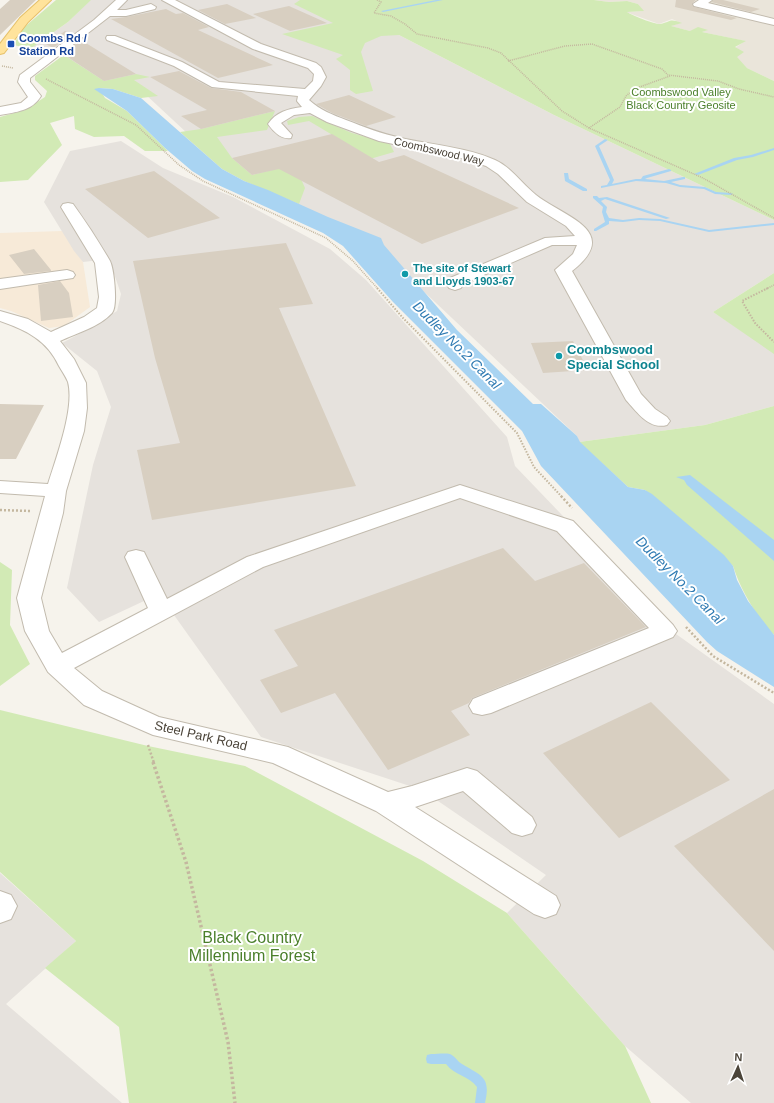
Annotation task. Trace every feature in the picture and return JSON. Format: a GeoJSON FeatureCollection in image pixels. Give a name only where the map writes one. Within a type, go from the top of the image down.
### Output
{"type":"FeatureCollection","features":[{"type":"Feature","properties":{"kind":"main road"},"geometry":{"type":"LineString","coordinates":[[0,51],[4,41],[46,0]]}},
{"type":"Feature","properties":{"kind":"street"},"geometry":{"type":"LineString","coordinates":[[0,111],[25,105],[33,100],[35,96],[31,93],[24,82],[24,77],[58,53],[122,0]]}},
{"type":"Feature","properties":{"kind":"street"},"geometry":{"type":"LineString","coordinates":[[167,0],[270,52],[311,65],[318,70],[320,76],[319,81],[303,98],[303,101],[310,109]]}},
{"type":"Feature","properties":{"kind":"street"},"geometry":{"type":"LineString","coordinates":[[707,0],[698,4],[774,22]]}},
{"type":"Feature","properties":{"kind":"street"},"geometry":{"type":"LineString","coordinates":[[108,13],[126,13],[151,7]]}},
{"type":"Feature","properties":{"kind":"street"},"geometry":{"type":"LineString","coordinates":[[111,38],[178,64],[216,85],[307,93]]}},
{"type":"Feature","properties":{"kind":"street"},"geometry":{"type":"LineString","coordinates":[[0,102],[23,97],[31,93]]}},
{"type":"Feature","properties":{"kind":"street"},"geometry":{"type":"LineString","coordinates":[[286,135],[274,124],[276,120],[292,112],[310,109]]}},
{"type":"Feature","properties":{"kind":"street","name":"Coombswood Way"},"geometry":{"type":"LineString","coordinates":[[310,109],[360,131],[407,144],[478,158],[493,164],[504,171],[519,188],[539,204],[564,218],[578,230],[584,240]]}},
{"type":"Feature","properties":{"kind":"street"},"geometry":{"type":"LineString","coordinates":[[50,339],[90,321],[104,310],[107,297],[103,263],[68,207]]}},
{"type":"Feature","properties":{"kind":"street"},"geometry":{"type":"LineString","coordinates":[[455,285],[454,283],[456,281],[550,241],[584,240],[584,249],[576,260],[563,270],[633,396],[648,413],[660,421]]}},
{"type":"Feature","properties":{"kind":"street"},"geometry":{"type":"LineString","coordinates":[[0,284],[67,275]]}},
{"type":"Feature","properties":{"kind":"street","name":"Steel Park Road"},"geometry":{"type":"LineString","coordinates":[[0,316],[22,323],[50,339],[65,358],[77,383],[78,408],[74,431],[29,598],[37,631],[57,666],[93,698],[153,725],[279,754],[386,803],[536,899]]}},
{"type":"Feature","properties":{"kind":"street"},"geometry":{"type":"LineString","coordinates":[[0,487],[54,502]]}},
{"type":"Feature","properties":{"kind":"street"},"geometry":{"type":"LineString","coordinates":[[57,666],[255,562],[460,490],[565,526],[665,631],[482,706]]}},
{"type":"Feature","properties":{"kind":"street"},"geometry":{"type":"LineString","coordinates":[[136,557],[161,611]]}},
{"type":"Feature","properties":{"kind":"street"},"geometry":{"type":"LineString","coordinates":[[386,803],[412,797],[467,779],[522,825]]}},
{"type":"Feature","properties":{"kind":"street"},"geometry":{"type":"LineString","coordinates":[[0,904],[2,906],[0,910]]}},
{"type":"Feature","properties":{"kind":"path"},"geometry":{"type":"LineString","coordinates":[[377,0],[381,2],[374,13],[391,16],[405,24],[417,34],[501,52],[508,61],[562,111],[589,128],[703,178],[774,218]]}},
{"type":"Feature","properties":{"kind":"path"},"geometry":{"type":"LineString","coordinates":[[508,61],[565,46],[592,44],[662,69],[668,75],[718,81],[739,89],[774,97]]}},
{"type":"Feature","properties":{"kind":"path"},"geometry":{"type":"LineString","coordinates":[[30,72],[83,97],[136,125],[179,165],[203,181],[316,234],[338,247],[353,261],[403,318],[517,433],[534,467],[573,508]]}},
{"type":"Feature","properties":{"kind":"path"},"geometry":{"type":"LineString","coordinates":[[589,128],[620,107],[626,96],[634,89],[666,77],[673,76]]}},
{"type":"Feature","properties":{"kind":"path"},"geometry":{"type":"LineString","coordinates":[[774,285],[742,301],[752,318],[766,336],[774,342]]}},
{"type":"Feature","properties":{"kind":"path"},"geometry":{"type":"LineString","coordinates":[[0,510],[54,502]]}},
{"type":"Feature","properties":{"kind":"path"},"geometry":{"type":"LineString","coordinates":[[681,622],[713,656],[774,693]]}},
{"type":"Feature","properties":{"kind":"path"},"geometry":{"type":"LineString","coordinates":[[153,725],[148,746],[186,862],[228,1042],[235,1103]]}},
{"type":"Feature","properties":{"kind":"shaded area"},"geometry":{"type":"Polygon","coordinates":[[[90,0],[347,0],[397,34],[554,115],[774,220],[774,273],[713,312],[774,352],[774,406],[705,425],[579,442],[577,436],[383,253],[230,173],[130,80],[104,86],[41,72],[66,54],[30,49],[68,22],[90,0]]]}},
{"type":"Feature","properties":{"kind":"shaded area"},"geometry":{"type":"Polygon","coordinates":[[[594,0],[699,0],[686,1],[693,7],[711,8],[774,23],[774,81],[747,68],[736,57],[735,48],[745,41],[702,32],[707,30],[690,31],[670,26],[681,23],[672,19],[659,24],[626,12],[643,11],[638,4],[627,1],[609,2],[594,0]]]}},
{"type":"Feature","properties":{"kind":"shaded area"},"geometry":{"type":"Polygon","coordinates":[[[715,0],[774,0],[774,19],[712,5],[708,2],[715,0]]]}},
{"type":"Feature","properties":{"kind":"shaded area"},"geometry":{"type":"Polygon","coordinates":[[[121,141],[163,168],[233,197],[330,249],[366,280],[507,437],[515,466],[676,634],[774,704],[774,1103],[691,1103],[625,1046],[507,913],[546,875],[422,790],[261,737],[159,594],[99,622],[67,588],[93,465],[111,407],[97,371],[62,343],[117,311],[121,294],[109,259],[83,262],[74,251],[44,202],[70,151],[121,141]]]}},
{"type":"Feature","properties":{"kind":"shaded area"},"geometry":{"type":"Polygon","coordinates":[[[62,231],[83,262],[90,307],[64,326],[49,328],[11,311],[0,308],[0,233],[62,231]]]}},
{"type":"Feature","properties":{"kind":"shaded area"},"geometry":{"type":"Polygon","coordinates":[[[0,873],[76,941],[6,1004],[122,1103],[0,1103],[0,873]]]}},
{"type":"Feature","properties":{"kind":"green space"},"geometry":{"type":"Polygon","coordinates":[[[56,0],[91,0],[68,22],[30,49],[14,45],[21,30],[56,0]]]}},
{"type":"Feature","properties":{"kind":"green space","name":"Coombswood Valley Black Country Geosite"},"geometry":{"type":"Polygon","coordinates":[[[300,0],[627,1],[638,4],[644,11],[627,12],[657,24],[674,21],[682,23],[671,26],[690,31],[698,27],[708,30],[702,32],[746,41],[735,47],[744,52],[737,57],[747,68],[774,81],[774,220],[554,115],[399,35],[381,36],[365,43],[361,52],[373,91],[356,94],[350,90],[350,70],[336,59],[343,55],[282,34],[333,23],[294,4],[300,0]]]}},
{"type":"Feature","properties":{"kind":"green space"},"geometry":{"type":"Polygon","coordinates":[[[61,57],[67,57],[104,81],[136,74],[150,77],[134,80],[158,96],[141,98],[113,89],[99,88],[105,98],[127,111],[168,151],[145,151],[124,136],[94,137],[75,129],[74,116],[50,123],[62,145],[28,180],[0,182],[0,117],[25,110],[45,97],[47,91],[35,80],[35,76],[61,57]]]}},
{"type":"Feature","properties":{"kind":"green space"},"geometry":{"type":"Polygon","coordinates":[[[275,111],[267,130],[217,137],[232,158],[252,175],[356,149],[309,121],[288,125],[287,121],[299,117],[312,116],[352,133],[390,144],[394,152],[301,179],[305,188],[299,204],[244,181],[222,169],[180,132],[201,129],[275,111]]]}},
{"type":"Feature","properties":{"kind":"green space"},"geometry":{"type":"Polygon","coordinates":[[[774,273],[774,354],[713,312],[774,273]]]}},
{"type":"Feature","properties":{"kind":"green space"},"geometry":{"type":"Polygon","coordinates":[[[774,406],[774,635],[755,612],[740,584],[733,566],[645,490],[628,487],[579,442],[705,425],[774,406]]]}},
{"type":"Feature","properties":{"kind":"green space"},"geometry":{"type":"Polygon","coordinates":[[[0,562],[12,570],[10,625],[30,664],[0,686],[0,562]]]}},
{"type":"Feature","properties":{"kind":"green space","name":"Black Country Millennium Forest"},"geometry":{"type":"Polygon","coordinates":[[[0,710],[148,746],[245,766],[423,861],[507,913],[625,1046],[651,1103],[129,1103],[119,1027],[45,968],[76,941],[0,872],[0,710]]]}},
{"type":"Feature","properties":{"kind":"water","name":"Dudley No.2 Canal"},"geometry":{"type":"Polygon","coordinates":[[[94,89],[113,89],[141,98],[222,169],[244,181],[381,238],[384,245],[457,330],[533,404],[541,404],[577,436],[580,442],[628,487],[645,490],[652,494],[724,555],[733,566],[737,580],[748,601],[774,635],[774,687],[717,651],[707,642],[541,466],[522,431],[393,302],[343,246],[323,233],[205,179],[192,171],[165,148],[127,111],[94,89]]]}},
{"type":"Feature","properties":{"kind":"water"},"geometry":{"type":"Polygon","coordinates":[[[690,475],[774,540],[774,561],[687,485],[684,480],[676,477],[690,475]]]}},
{"type":"Feature","properties":{"kind":"building"},"geometry":{"type":"Polygon","coordinates":[[[10,0],[36,0],[0,35],[0,9],[10,0]]]}},
{"type":"Feature","properties":{"kind":"building"},"geometry":{"type":"Polygon","coordinates":[[[676,0],[696,0],[692,4],[694,7],[737,18],[731,20],[675,7],[676,0]]]}},
{"type":"Feature","properties":{"kind":"building"},"geometry":{"type":"Polygon","coordinates":[[[713,0],[723,0],[760,9],[751,12],[711,2],[713,0]]]}},
{"type":"Feature","properties":{"kind":"building"},"geometry":{"type":"Polygon","coordinates":[[[227,4],[256,18],[225,24],[198,10],[227,4]]]}},
{"type":"Feature","properties":{"kind":"building"},"geometry":{"type":"Polygon","coordinates":[[[289,6],[327,23],[290,31],[253,14],[289,6]]]}},
{"type":"Feature","properties":{"kind":"building"},"geometry":{"type":"Polygon","coordinates":[[[166,9],[176,14],[183,13],[209,27],[198,30],[273,65],[218,78],[111,19],[166,9]]]}},
{"type":"Feature","properties":{"kind":"building"},"geometry":{"type":"Polygon","coordinates":[[[65,31],[72,35],[53,48],[46,44],[65,31]]]}},
{"type":"Feature","properties":{"kind":"building"},"geometry":{"type":"Polygon","coordinates":[[[81,40],[136,74],[104,81],[63,54],[81,40]]]}},
{"type":"Feature","properties":{"kind":"building"},"geometry":{"type":"Polygon","coordinates":[[[179,71],[211,88],[241,92],[275,111],[201,129],[181,116],[207,110],[150,77],[179,71]]]}},
{"type":"Feature","properties":{"kind":"building"},"geometry":{"type":"Polygon","coordinates":[[[349,95],[396,117],[366,126],[332,113],[316,104],[349,95]]]}},
{"type":"Feature","properties":{"kind":"building"},"geometry":{"type":"Polygon","coordinates":[[[332,134],[379,162],[404,155],[519,208],[422,244],[279,169],[252,175],[232,158],[332,134]]]}},
{"type":"Feature","properties":{"kind":"building"},"geometry":{"type":"Polygon","coordinates":[[[154,171],[220,218],[148,238],[85,189],[154,171]]]}},
{"type":"Feature","properties":{"kind":"building"},"geometry":{"type":"Polygon","coordinates":[[[286,243],[313,304],[279,308],[356,486],[152,520],[137,450],[180,443],[155,358],[133,261],[286,243]]]}},
{"type":"Feature","properties":{"kind":"building"},"geometry":{"type":"Polygon","coordinates":[[[34,249],[51,271],[24,274],[9,255],[34,249]]]}},
{"type":"Feature","properties":{"kind":"building"},"geometry":{"type":"Polygon","coordinates":[[[60,281],[69,293],[73,317],[41,321],[38,285],[60,281]]]}},
{"type":"Feature","properties":{"kind":"building","name":"Coombswood Special School"},"geometry":{"type":"Polygon","coordinates":[[[573,341],[588,370],[543,373],[531,343],[573,341]]]}},
{"type":"Feature","properties":{"kind":"building"},"geometry":{"type":"Polygon","coordinates":[[[0,404],[44,405],[16,459],[0,459],[0,404]]]}},
{"type":"Feature","properties":{"kind":"building"},"geometry":{"type":"Polygon","coordinates":[[[503,548],[535,581],[584,563],[646,627],[472,698],[469,703],[451,711],[470,735],[388,770],[335,693],[281,713],[260,680],[298,666],[274,630],[503,548]]]}},
{"type":"Feature","properties":{"kind":"building"},"geometry":{"type":"Polygon","coordinates":[[[651,702],[730,780],[619,838],[543,753],[651,702]]]}},
{"type":"Feature","properties":{"kind":"building"},"geometry":{"type":"Polygon","coordinates":[[[774,789],[774,951],[674,846],[774,789]]]}},
{"type":"Feature","properties":{"kind":"waterway"},"geometry":{"type":"LineString","coordinates":[[383,11],[441,0]]}},
{"type":"Feature","properties":{"kind":"waterway"},"geometry":{"type":"LineString","coordinates":[[606,140],[597,146],[612,180],[609,185]]}},
{"type":"Feature","properties":{"kind":"waterway"},"geometry":{"type":"LineString","coordinates":[[696,174],[736,159],[774,149]]}},
{"type":"Feature","properties":{"kind":"waterway"},"geometry":{"type":"LineString","coordinates":[[642,180],[645,177],[669,170]]}},
{"type":"Feature","properties":{"kind":"waterway"},"geometry":{"type":"LineString","coordinates":[[566,174],[567,180],[585,190]]}},
{"type":"Feature","properties":{"kind":"waterway"},"geometry":{"type":"LineString","coordinates":[[642,180],[664,182],[683,178]]}},
{"type":"Feature","properties":{"kind":"waterway"},"geometry":{"type":"LineString","coordinates":[[603,187],[636,180],[642,180]]}},
{"type":"Feature","properties":{"kind":"waterway"},"geometry":{"type":"LineString","coordinates":[[667,182],[680,186],[705,188],[715,193],[731,194]]}},
{"type":"Feature","properties":{"kind":"waterway"},"geometry":{"type":"LineString","coordinates":[[595,197],[598,200]]}},
{"type":"Feature","properties":{"kind":"waterway"},"geometry":{"type":"LineString","coordinates":[[598,200],[605,198],[668,218]]}},
{"type":"Feature","properties":{"kind":"waterway"},"geometry":{"type":"LineString","coordinates":[[598,200],[605,207],[604,212],[606,219]]}},
{"type":"Feature","properties":{"kind":"waterway"},"geometry":{"type":"LineString","coordinates":[[596,230],[607,223],[606,219]]}},
{"type":"Feature","properties":{"kind":"waterway"},"geometry":{"type":"LineString","coordinates":[[606,219],[623,221],[639,219],[660,220],[709,231],[774,224]]}},
{"type":"Feature","properties":{"kind":"waterway"},"geometry":{"type":"LineString","coordinates":[[431,1059],[449,1059],[457,1067],[476,1078],[482,1087],[480,1103]]}},
{"type":"Feature","properties":{"kind":"place","name":"Coombs Rd / Station Rd"},"geometry":{"type":"Point","coordinates":[11,44]}},
{"type":"Feature","properties":{"kind":"place","name":"The site of Stewart and Lloyds 1903-67"},"geometry":{"type":"Point","coordinates":[405,274]}},
{"type":"Feature","properties":{"kind":"place","name":"Coombswood Special School"},"geometry":{"type":"Point","coordinates":[559,356]}}]}
